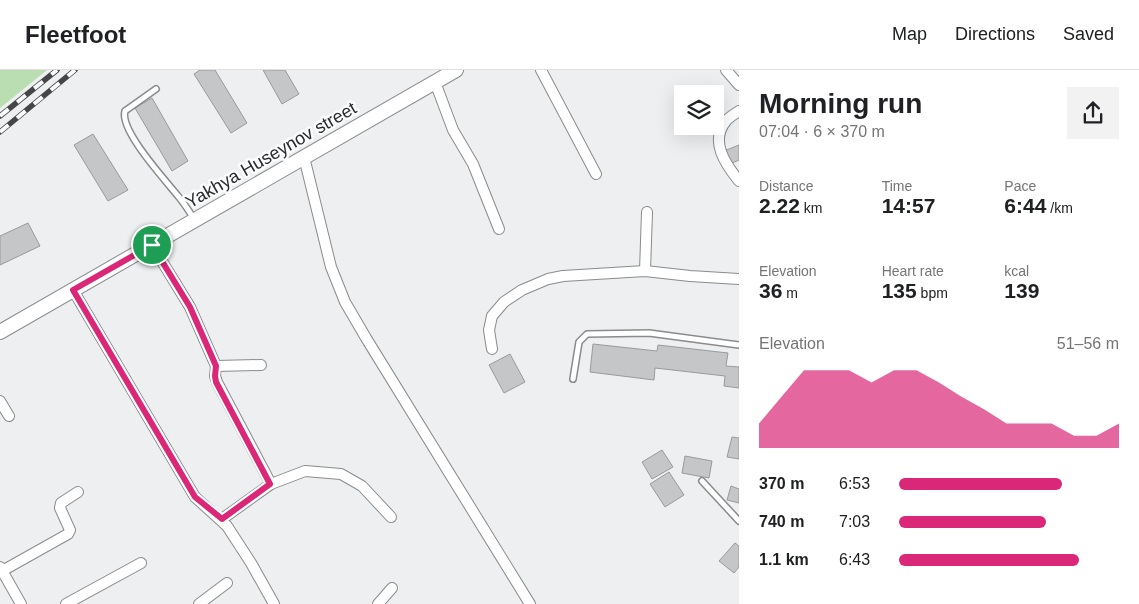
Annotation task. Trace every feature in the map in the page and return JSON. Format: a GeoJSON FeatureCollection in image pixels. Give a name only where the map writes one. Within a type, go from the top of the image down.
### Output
{"type":"FeatureCollection","features":[{"type":"Feature","properties":{"kind":"street","name":"Yakhya Huseynov street"},"geometry":{"type":"LineString","coordinates":[[0,332],[456,70]]}},
{"type":"Feature","properties":{"kind":"street"},"geometry":{"type":"LineString","coordinates":[[541,70],[596,174]]}},
{"type":"Feature","properties":{"kind":"street"},"geometry":{"type":"LineString","coordinates":[[726,70],[739,84]]}},
{"type":"Feature","properties":{"kind":"street"},"geometry":{"type":"LineString","coordinates":[[436,82],[453,130],[473,164],[499,229]]}},
{"type":"Feature","properties":{"kind":"street"},"geometry":{"type":"LineString","coordinates":[[739,111],[726,121],[719,134],[720,147],[726,164],[739,181]]}},
{"type":"Feature","properties":{"kind":"street"},"geometry":{"type":"LineString","coordinates":[[304,157],[331,267],[345,302],[530,604]]}},
{"type":"Feature","properties":{"kind":"street"},"geometry":{"type":"LineString","coordinates":[[645,271],[647,212]]}},
{"type":"Feature","properties":{"kind":"street"},"geometry":{"type":"LineString","coordinates":[[152,245],[190,307],[216,366],[216,382],[270,484]]}},
{"type":"Feature","properties":{"kind":"street"},"geometry":{"type":"LineString","coordinates":[[492,349],[488,330],[492,316],[504,302],[522,290],[548,279],[564,276],[645,271],[739,279]]}},
{"type":"Feature","properties":{"kind":"street"},"geometry":{"type":"LineString","coordinates":[[73,290],[195,497],[222,519],[251,563],[274,604]]}},
{"type":"Feature","properties":{"kind":"street"},"geometry":{"type":"LineString","coordinates":[[216,366],[261,366]]}},
{"type":"Feature","properties":{"kind":"street"},"geometry":{"type":"LineString","coordinates":[[0,401],[9,416]]}},
{"type":"Feature","properties":{"kind":"street"},"geometry":{"type":"LineString","coordinates":[[222,519],[270,484],[305,471],[341,474],[362,486],[391,517]]}},
{"type":"Feature","properties":{"kind":"street"},"geometry":{"type":"LineString","coordinates":[[21,604],[1,569],[68,534],[70,530],[60,508],[61,503],[78,492]]}},
{"type":"Feature","properties":{"kind":"street"},"geometry":{"type":"LineString","coordinates":[[66,604],[141,562]]}},
{"type":"Feature","properties":{"kind":"street"},"geometry":{"type":"LineString","coordinates":[[199,604],[227,583]]}},
{"type":"Feature","properties":{"kind":"street"},"geometry":{"type":"LineString","coordinates":[[378,604],[392,588]]}},
{"type":"Feature","properties":{"kind":"lane"},"geometry":{"type":"LineString","coordinates":[[156,89],[125,111],[123,118],[142,152],[178,196],[194,220]]}},
{"type":"Feature","properties":{"kind":"lane"},"geometry":{"type":"LineString","coordinates":[[573,379],[579,342],[587,334],[649,333],[739,345]]}},
{"type":"Feature","properties":{"kind":"lane"},"geometry":{"type":"LineString","coordinates":[[702,481],[739,521]]}},
{"type":"Feature","properties":{"kind":"green space"},"geometry":{"type":"Polygon","coordinates":[[[0,70],[47,70],[0,108],[0,70]]]}},
{"type":"Feature","properties":{"kind":"building"},"geometry":{"type":"Polygon","coordinates":[[[200,70],[215,70],[247,123],[231,133],[194,74],[200,70]]]}},
{"type":"Feature","properties":{"kind":"building"},"geometry":{"type":"Polygon","coordinates":[[[263,70],[285,70],[299,94],[282,104],[263,70]]]}},
{"type":"Feature","properties":{"kind":"building"},"geometry":{"type":"Polygon","coordinates":[[[152,98],[188,161],[172,171],[135,108],[152,98]]]}},
{"type":"Feature","properties":{"kind":"building"},"geometry":{"type":"Polygon","coordinates":[[[93,134],[128,190],[108,201],[74,145],[93,134]]]}},
{"type":"Feature","properties":{"kind":"building"},"geometry":{"type":"Polygon","coordinates":[[[739,145],[739,160],[730,164],[724,151],[739,145]]]}},
{"type":"Feature","properties":{"kind":"building"},"geometry":{"type":"Polygon","coordinates":[[[28,223],[40,246],[0,265],[0,236],[28,223]]]}},
{"type":"Feature","properties":{"kind":"building"},"geometry":{"type":"Polygon","coordinates":[[[593,344],[657,351],[658,345],[728,353],[726,366],[739,367],[739,388],[724,386],[725,376],[655,368],[654,380],[590,372],[593,344]]]}},
{"type":"Feature","properties":{"kind":"building"},"geometry":{"type":"Polygon","coordinates":[[[510,354],[525,382],[504,393],[489,365],[510,354]]]}},
{"type":"Feature","properties":{"kind":"building"},"geometry":{"type":"Polygon","coordinates":[[[732,437],[739,438],[739,459],[727,457],[732,437]]]}},
{"type":"Feature","properties":{"kind":"building"},"geometry":{"type":"Polygon","coordinates":[[[662,450],[673,467],[652,479],[642,462],[662,450]]]}},
{"type":"Feature","properties":{"kind":"building"},"geometry":{"type":"Polygon","coordinates":[[[685,456],[712,461],[709,478],[682,473],[685,456]]]}},
{"type":"Feature","properties":{"kind":"building"},"geometry":{"type":"Polygon","coordinates":[[[669,472],[684,495],[665,507],[650,484],[669,472]]]}},
{"type":"Feature","properties":{"kind":"building"},"geometry":{"type":"Polygon","coordinates":[[[731,486],[739,489],[739,503],[727,500],[731,486]]]}},
{"type":"Feature","properties":{"kind":"building"},"geometry":{"type":"Polygon","coordinates":[[[735,543],[739,546],[739,567],[734,573],[719,561],[735,543]]]}},
{"type":"Feature","properties":{"kind":"railway"},"geometry":{"type":"LineString","coordinates":[[0,116],[57,70]]}},
{"type":"Feature","properties":{"kind":"railway"},"geometry":{"type":"LineString","coordinates":[[0,132],[75,70]]}},
{"type":"Feature","properties":{"kind":"route"},"geometry":{"type":"LineString","coordinates":[[152,245],[190,307],[216,366],[216,382],[270,484],[222,519],[195,497],[73,290],[152,245]]}}]}
